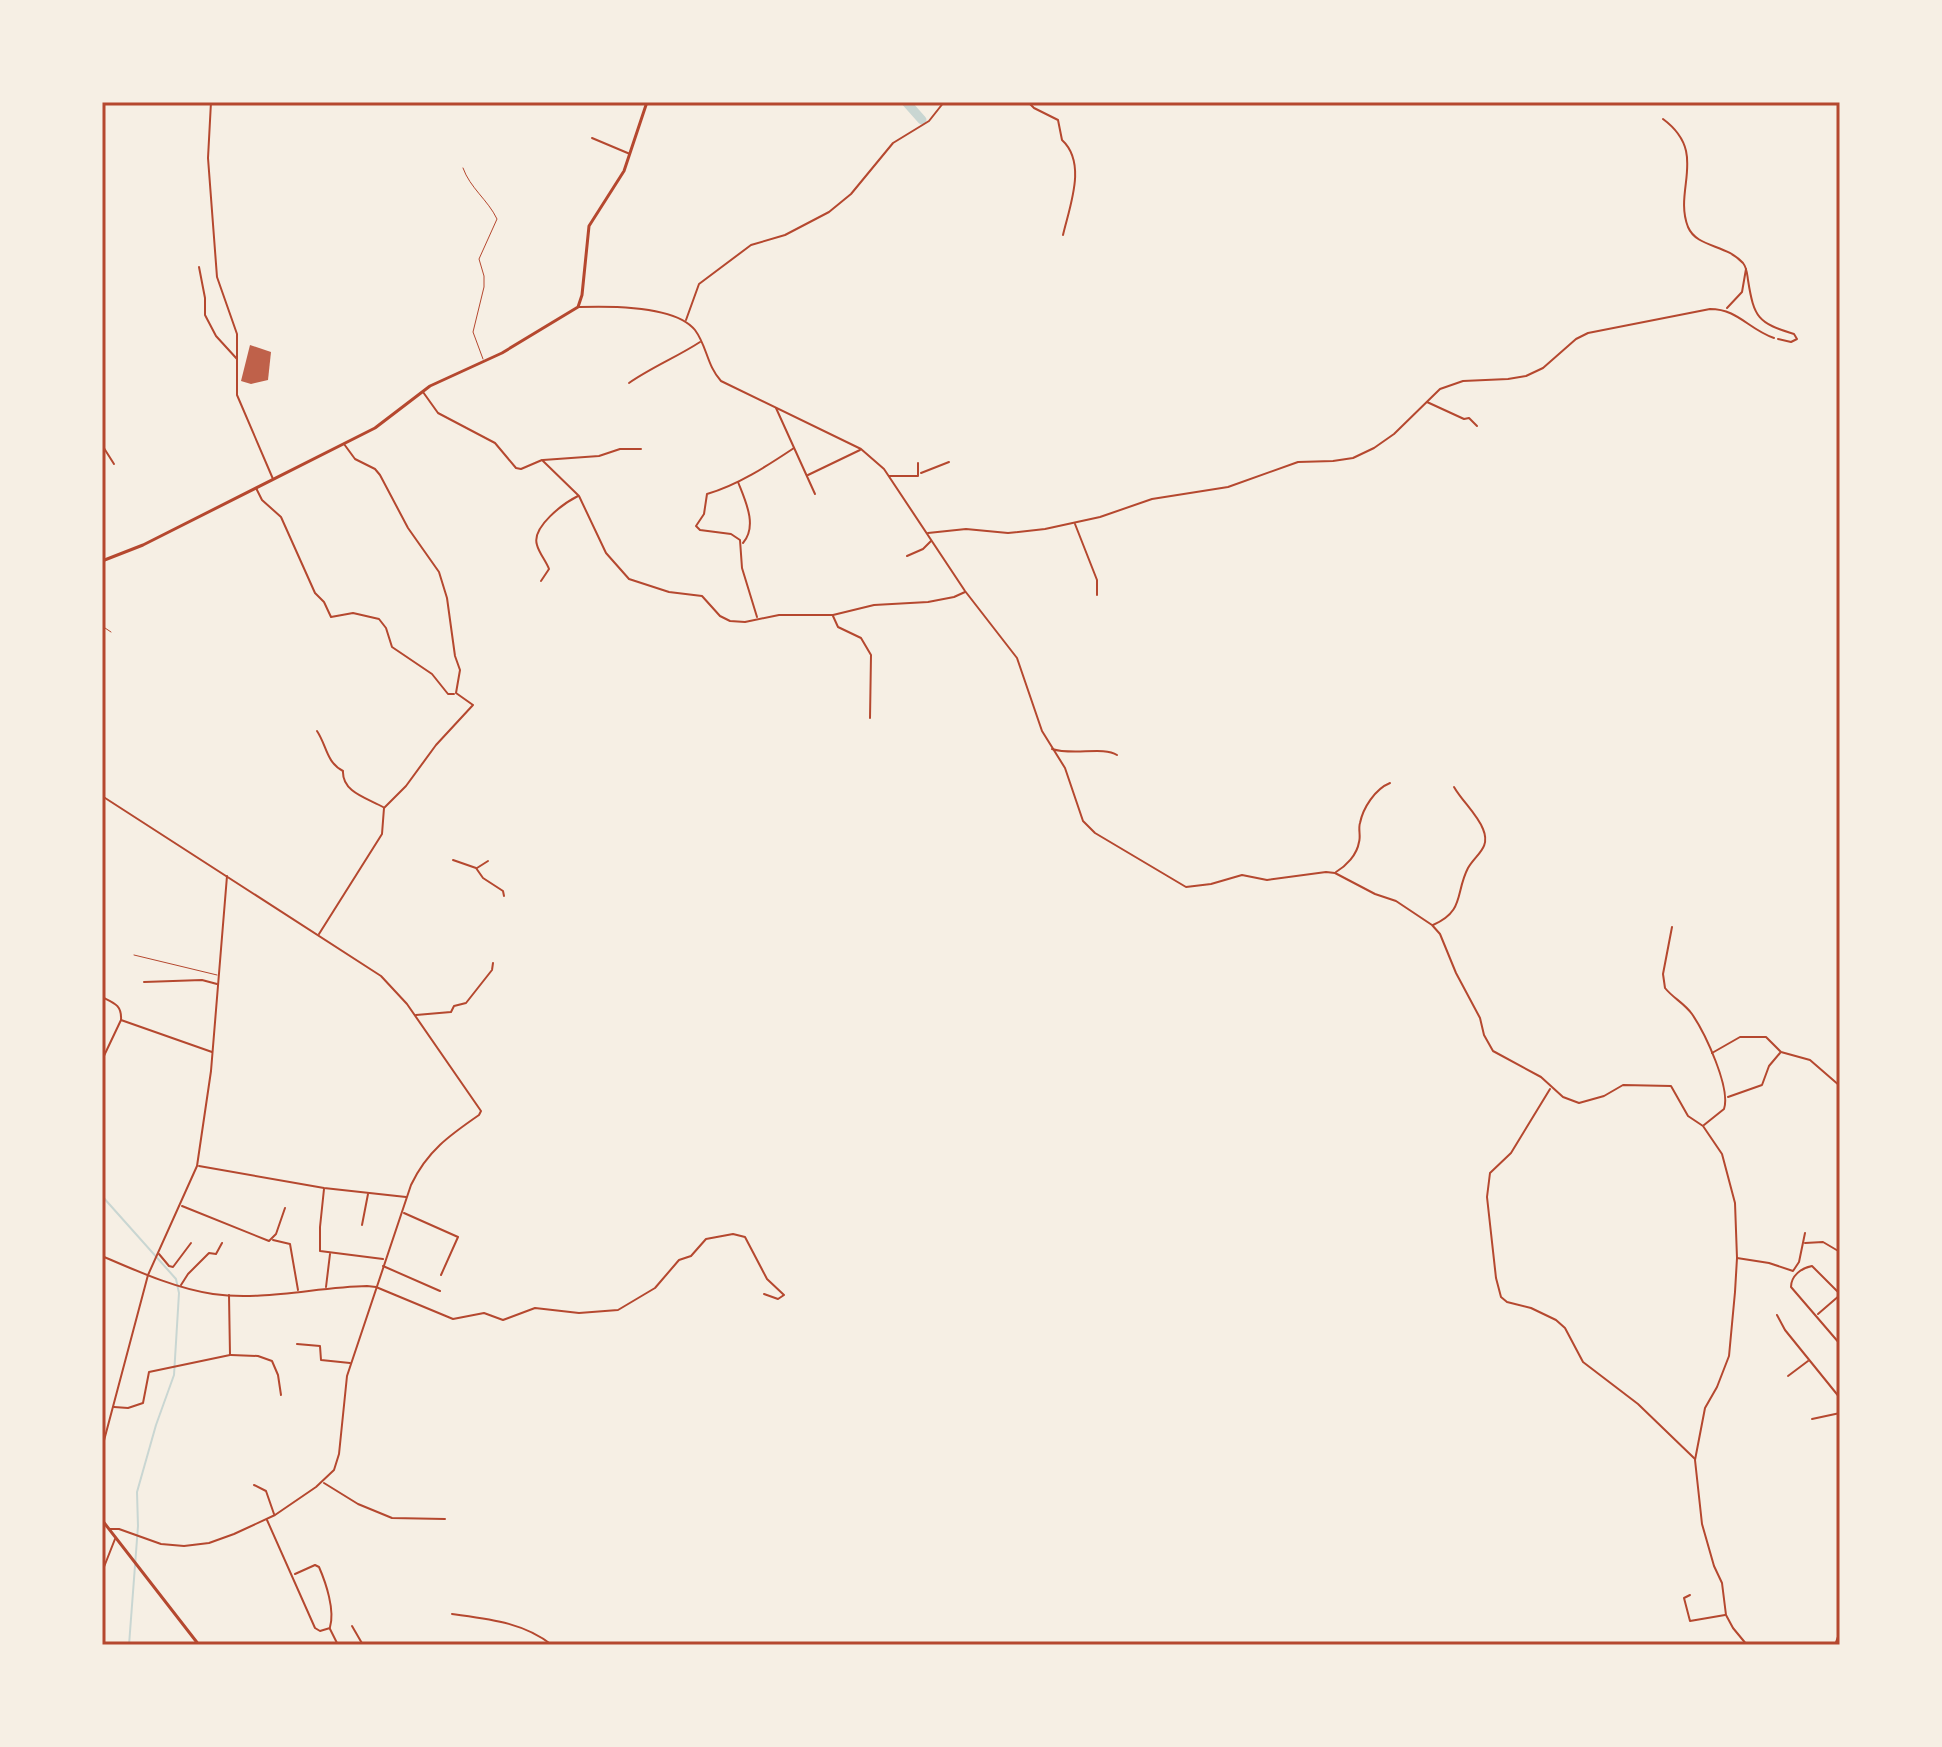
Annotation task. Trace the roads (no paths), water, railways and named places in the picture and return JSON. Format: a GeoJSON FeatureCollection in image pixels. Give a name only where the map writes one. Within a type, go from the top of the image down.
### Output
{"type":"FeatureCollection","features":[{"type":"Feature","properties":{"kind":"street"},"geometry":{"type":"LineString","coordinates":[[211,102],[208,152],[218,283],[237,334],[235,385],[238,398],[273,480]]}},
{"type":"Feature","properties":{"kind":"street"},"geometry":{"type":"LineString","coordinates":[[578,307],[589,226],[621,179],[647,102]]}},
{"type":"Feature","properties":{"kind":"street"},"geometry":{"type":"LineString","coordinates":[[685,321],[699,284],[751,245],[785,235],[829,212],[851,194],[893,143],[929,121],[944,102]]}},
{"type":"Feature","properties":{"kind":"street"},"geometry":{"type":"LineString","coordinates":[[1028,102],[1058,120],[1062,140],[1075,161],[1063,235]]}},
{"type":"Feature","properties":{"kind":"street"},"geometry":{"type":"LineString","coordinates":[[927,533],[975,529],[1015,533],[1074,523],[1152,499],[1228,487],[1298,462],[1353,458],[1394,434],[1449,384],[1526,376],[1543,368],[1576,339],[1588,333],[1710,309],[1727,309],[1753,330],[1776,339],[1791,342],[1797,339],[1794,334],[1767,325],[1756,315],[1746,267],[1732,253],[1698,240],[1691,233],[1684,212],[1687,157],[1674,128],[1663,119]]}},
{"type":"Feature","properties":{"kind":"street"},"geometry":{"type":"LineString","coordinates":[[592,138],[631,154]]}},
{"type":"Feature","properties":{"kind":"street"},"geometry":{"type":"LineString","coordinates":[[199,267],[205,315],[216,336],[237,360]]}},
{"type":"Feature","properties":{"kind":"street"},"geometry":{"type":"LineString","coordinates":[[1727,309],[1742,292],[1746,267]]}},
{"type":"Feature","properties":{"kind":"street"},"geometry":{"type":"LineString","coordinates":[[102,561],[143,545],[381,425],[422,391],[484,362],[578,307],[603,306],[649,311],[685,321],[701,342],[713,372],[721,381],[861,449],[889,476],[965,591],[1017,658],[1035,715],[1072,784],[1083,821],[1095,833],[1186,887],[1242,875],[1267,880],[1318,872],[1335,873],[1396,901],[1432,925],[1440,934],[1456,973],[1471,998],[1487,1044],[1508,1061],[1541,1077],[1563,1097],[1584,1103],[1623,1085],[1667,1085],[1674,1088],[1688,1116],[1703,1126],[1722,1154],[1735,1203],[1737,1258],[1729,1356],[1705,1408],[1695,1459],[1702,1524],[1722,1583],[1726,1615],[1747,1645]]}},
{"type":"Feature","properties":{"kind":"street"},"geometry":{"type":"LineString","coordinates":[[629,383],[652,367],[676,358],[701,342]]}},
{"type":"Feature","properties":{"kind":"street"},"geometry":{"type":"LineString","coordinates":[[422,391],[438,413],[495,443],[518,469],[542,460],[641,449]]}},
{"type":"Feature","properties":{"kind":"street"},"geometry":{"type":"LineString","coordinates":[[1427,402],[1464,419],[1469,418],[1477,426]]}},
{"type":"Feature","properties":{"kind":"street"},"geometry":{"type":"LineString","coordinates":[[776,407],[815,494]]}},
{"type":"Feature","properties":{"kind":"street"},"geometry":{"type":"LineString","coordinates":[[344,444],[355,459],[378,472],[408,528],[439,572],[460,670],[456,693]]}},
{"type":"Feature","properties":{"kind":"street"},"geometry":{"type":"LineString","coordinates":[[102,445],[114,464]]}},
{"type":"Feature","properties":{"kind":"street"},"geometry":{"type":"LineString","coordinates":[[757,617],[742,568],[742,544],[738,537],[696,527],[704,514],[707,494],[723,490],[760,471],[794,448]]}},
{"type":"Feature","properties":{"kind":"street"},"geometry":{"type":"LineString","coordinates":[[807,476],[861,449]]}},
{"type":"Feature","properties":{"kind":"street"},"geometry":{"type":"LineString","coordinates":[[542,460],[572,486],[606,553],[629,579],[669,592],[702,596],[714,611],[730,621],[745,622],[757,617],[833,615],[874,605],[928,602],[954,597],[965,591]]}},
{"type":"Feature","properties":{"kind":"street"},"geometry":{"type":"LineString","coordinates":[[889,476],[913,477],[949,462]]}},
{"type":"Feature","properties":{"kind":"street"},"geometry":{"type":"LineString","coordinates":[[918,463],[919,473]]}},
{"type":"Feature","properties":{"kind":"street"},"geometry":{"type":"LineString","coordinates":[[737,481],[750,513],[748,537],[742,544]]}},
{"type":"Feature","properties":{"kind":"street"},"geometry":{"type":"LineString","coordinates":[[256,488],[262,500],[281,517],[332,617],[353,613],[379,619],[386,628],[392,647],[432,674],[445,692],[456,693],[473,705],[384,808],[382,834],[318,935]]}},
{"type":"Feature","properties":{"kind":"street"},"geometry":{"type":"LineString","coordinates":[[541,581],[549,569],[537,545],[537,535],[561,505],[579,496]]}},
{"type":"Feature","properties":{"kind":"street"},"geometry":{"type":"LineString","coordinates":[[1074,523],[1097,580],[1097,595]]}},
{"type":"Feature","properties":{"kind":"street"},"geometry":{"type":"LineString","coordinates":[[907,556],[923,549],[932,540]]}},
{"type":"Feature","properties":{"kind":"street"},"geometry":{"type":"LineString","coordinates":[[833,615],[838,627],[861,638],[871,655],[870,718]]}},
{"type":"Feature","properties":{"kind":"street"},"geometry":{"type":"LineString","coordinates":[[317,731],[327,756],[343,771],[347,787],[384,808]]}},
{"type":"Feature","properties":{"kind":"street"},"geometry":{"type":"LineString","coordinates":[[1052,749],[1074,753],[1110,751],[1117,755]]}},
{"type":"Feature","properties":{"kind":"street"},"geometry":{"type":"LineString","coordinates":[[1335,873],[1354,855],[1360,842],[1361,819],[1378,789],[1390,783]]}},
{"type":"Feature","properties":{"kind":"street"},"geometry":{"type":"LineString","coordinates":[[1432,925],[1445,920],[1458,904],[1468,869],[1483,852],[1485,844],[1483,829],[1454,787]]}},
{"type":"Feature","properties":{"kind":"street"},"geometry":{"type":"LineString","coordinates":[[102,796],[381,976],[415,1015],[479,1105],[481,1113],[443,1139],[425,1159],[406,1197],[351,1364],[344,1391],[339,1454],[334,1470],[323,1482],[275,1515],[234,1534],[199,1545],[173,1546],[104,1525]]}},
{"type":"Feature","properties":{"kind":"street"},"geometry":{"type":"LineString","coordinates":[[453,860],[476,868],[483,878],[503,891],[504,896]]}},
{"type":"Feature","properties":{"kind":"street"},"geometry":{"type":"LineString","coordinates":[[476,868],[488,861]]}},
{"type":"Feature","properties":{"kind":"street"},"geometry":{"type":"LineString","coordinates":[[102,1448],[148,1275],[197,1166],[212,1052],[227,876]]}},
{"type":"Feature","properties":{"kind":"street"},"geometry":{"type":"LineString","coordinates":[[1672,927],[1663,974],[1665,988],[1692,1014],[1712,1053],[1726,1098],[1724,1109],[1703,1126]]}},
{"type":"Feature","properties":{"kind":"street"},"geometry":{"type":"LineString","coordinates":[[415,1015],[451,1012],[454,1006],[466,1003],[492,970],[493,963]]}},
{"type":"Feature","properties":{"kind":"street"},"geometry":{"type":"LineString","coordinates":[[144,982],[202,980],[218,984]]}},
{"type":"Feature","properties":{"kind":"street"},"geometry":{"type":"LineString","coordinates":[[102,997],[120,1008],[121,1020],[102,1060]]}},
{"type":"Feature","properties":{"kind":"street"},"geometry":{"type":"LineString","coordinates":[[121,1020],[212,1052]]}},
{"type":"Feature","properties":{"kind":"street"},"geometry":{"type":"LineString","coordinates":[[1712,1053],[1732,1041],[1752,1035],[1766,1037],[1781,1052],[1810,1060],[1840,1086]]}},
{"type":"Feature","properties":{"kind":"street"},"geometry":{"type":"LineString","coordinates":[[1726,1098],[1762,1085],[1769,1066],[1781,1052]]}},
{"type":"Feature","properties":{"kind":"street"},"geometry":{"type":"LineString","coordinates":[[1551,1088],[1511,1153],[1490,1173],[1487,1197],[1501,1297],[1556,1320],[1565,1328],[1583,1362],[1638,1404],[1695,1459]]}},
{"type":"Feature","properties":{"kind":"street"},"geometry":{"type":"LineString","coordinates":[[197,1166],[324,1188],[406,1197]]}},
{"type":"Feature","properties":{"kind":"street"},"geometry":{"type":"LineString","coordinates":[[324,1188],[321,1252],[385,1259]]}},
{"type":"Feature","properties":{"kind":"street"},"geometry":{"type":"LineString","coordinates":[[362,1225],[368,1193]]}},
{"type":"Feature","properties":{"kind":"street"},"geometry":{"type":"LineString","coordinates":[[181,1205],[266,1241],[290,1244],[298,1292]]}},
{"type":"Feature","properties":{"kind":"street"},"geometry":{"type":"LineString","coordinates":[[273,1240],[285,1208]]}},
{"type":"Feature","properties":{"kind":"street"},"geometry":{"type":"LineString","coordinates":[[403,1212],[458,1237],[441,1275]]}},
{"type":"Feature","properties":{"kind":"street"},"geometry":{"type":"LineString","coordinates":[[1805,1233],[1791,1287],[1840,1344]]}},
{"type":"Feature","properties":{"kind":"street"},"geometry":{"type":"LineString","coordinates":[[102,1256],[172,1283],[229,1295],[376,1287],[417,1306],[457,1319],[484,1313],[503,1320],[535,1308],[579,1313],[618,1310],[655,1288],[679,1260],[691,1256],[706,1239],[733,1234],[745,1237],[767,1279],[784,1295],[778,1299],[764,1294]]}},
{"type":"Feature","properties":{"kind":"street"},"geometry":{"type":"LineString","coordinates":[[1804,1244],[1823,1242],[1840,1252]]}},
{"type":"Feature","properties":{"kind":"street"},"geometry":{"type":"LineString","coordinates":[[158,1253],[172,1268],[191,1243]]}},
{"type":"Feature","properties":{"kind":"street"},"geometry":{"type":"LineString","coordinates":[[180,1285],[209,1253],[216,1254],[222,1243]]}},
{"type":"Feature","properties":{"kind":"street"},"geometry":{"type":"LineString","coordinates":[[326,1289],[331,1252]]}},
{"type":"Feature","properties":{"kind":"street"},"geometry":{"type":"LineString","coordinates":[[1737,1258],[1769,1263],[1795,1272],[1814,1267],[1840,1295],[1817,1315]]}},
{"type":"Feature","properties":{"kind":"street"},"geometry":{"type":"LineString","coordinates":[[383,1266],[440,1291]]}},
{"type":"Feature","properties":{"kind":"street"},"geometry":{"type":"LineString","coordinates":[[229,1295],[230,1355]]}},
{"type":"Feature","properties":{"kind":"street"},"geometry":{"type":"LineString","coordinates":[[1777,1315],[1785,1330],[1840,1398]]}},
{"type":"Feature","properties":{"kind":"street"},"geometry":{"type":"LineString","coordinates":[[297,1344],[320,1346],[321,1360],[351,1364]]}},
{"type":"Feature","properties":{"kind":"street"},"geometry":{"type":"LineString","coordinates":[[112,1407],[128,1408],[143,1403],[149,1372],[230,1355],[258,1356],[272,1361],[281,1395]]}},
{"type":"Feature","properties":{"kind":"street"},"geometry":{"type":"LineString","coordinates":[[1788,1376],[1809,1361]]}},
{"type":"Feature","properties":{"kind":"street"},"geometry":{"type":"LineString","coordinates":[[1812,1419],[1840,1413]]}},
{"type":"Feature","properties":{"kind":"street"},"geometry":{"type":"LineString","coordinates":[[323,1482],[358,1504],[392,1518],[445,1519]]}},
{"type":"Feature","properties":{"kind":"street"},"geometry":{"type":"LineString","coordinates":[[254,1485],[266,1491],[275,1515]]}},
{"type":"Feature","properties":{"kind":"street"},"geometry":{"type":"LineString","coordinates":[[267,1519],[315,1628],[320,1631],[330,1628]]}},
{"type":"Feature","properties":{"kind":"street"},"geometry":{"type":"LineString","coordinates":[[104,1525],[199,1645]]}},
{"type":"Feature","properties":{"kind":"street"},"geometry":{"type":"LineString","coordinates":[[102,1572],[116,1538]]}},
{"type":"Feature","properties":{"kind":"street"},"geometry":{"type":"LineString","coordinates":[[293,1575],[315,1565],[319,1567],[330,1605],[330,1628],[338,1645]]}},
{"type":"Feature","properties":{"kind":"street"},"geometry":{"type":"LineString","coordinates":[[1690,1595],[1684,1598],[1690,1621],[1726,1615]]}},
{"type":"Feature","properties":{"kind":"street"},"geometry":{"type":"LineString","coordinates":[[452,1614],[510,1623],[552,1645]]}},
{"type":"Feature","properties":{"kind":"street"},"geometry":{"type":"LineString","coordinates":[[352,1626],[363,1645]]}},
{"type":"Feature","properties":{"kind":"street"},"geometry":{"type":"LineString","coordinates":[[1835,1645],[1840,1631]]}},
{"type":"Feature","properties":{"kind":"lane"},"geometry":{"type":"LineString","coordinates":[[463,168],[467,181],[493,210],[497,219],[480,256],[484,287],[473,328],[484,362]]}},
{"type":"Feature","properties":{"kind":"lane"},"geometry":{"type":"LineString","coordinates":[[102,626],[111,632]]}},
{"type":"Feature","properties":{"kind":"lane"},"geometry":{"type":"LineString","coordinates":[[134,955],[219,975]]}},
{"type":"Feature","properties":{"kind":"waterway"},"geometry":{"type":"LineString","coordinates":[[906,102],[922,120]]}},
{"type":"Feature","properties":{"kind":"waterway"},"geometry":{"type":"LineString","coordinates":[[102,1196],[176,1279],[179,1293],[174,1375],[137,1492],[138,1526],[129,1645]]}}]}
